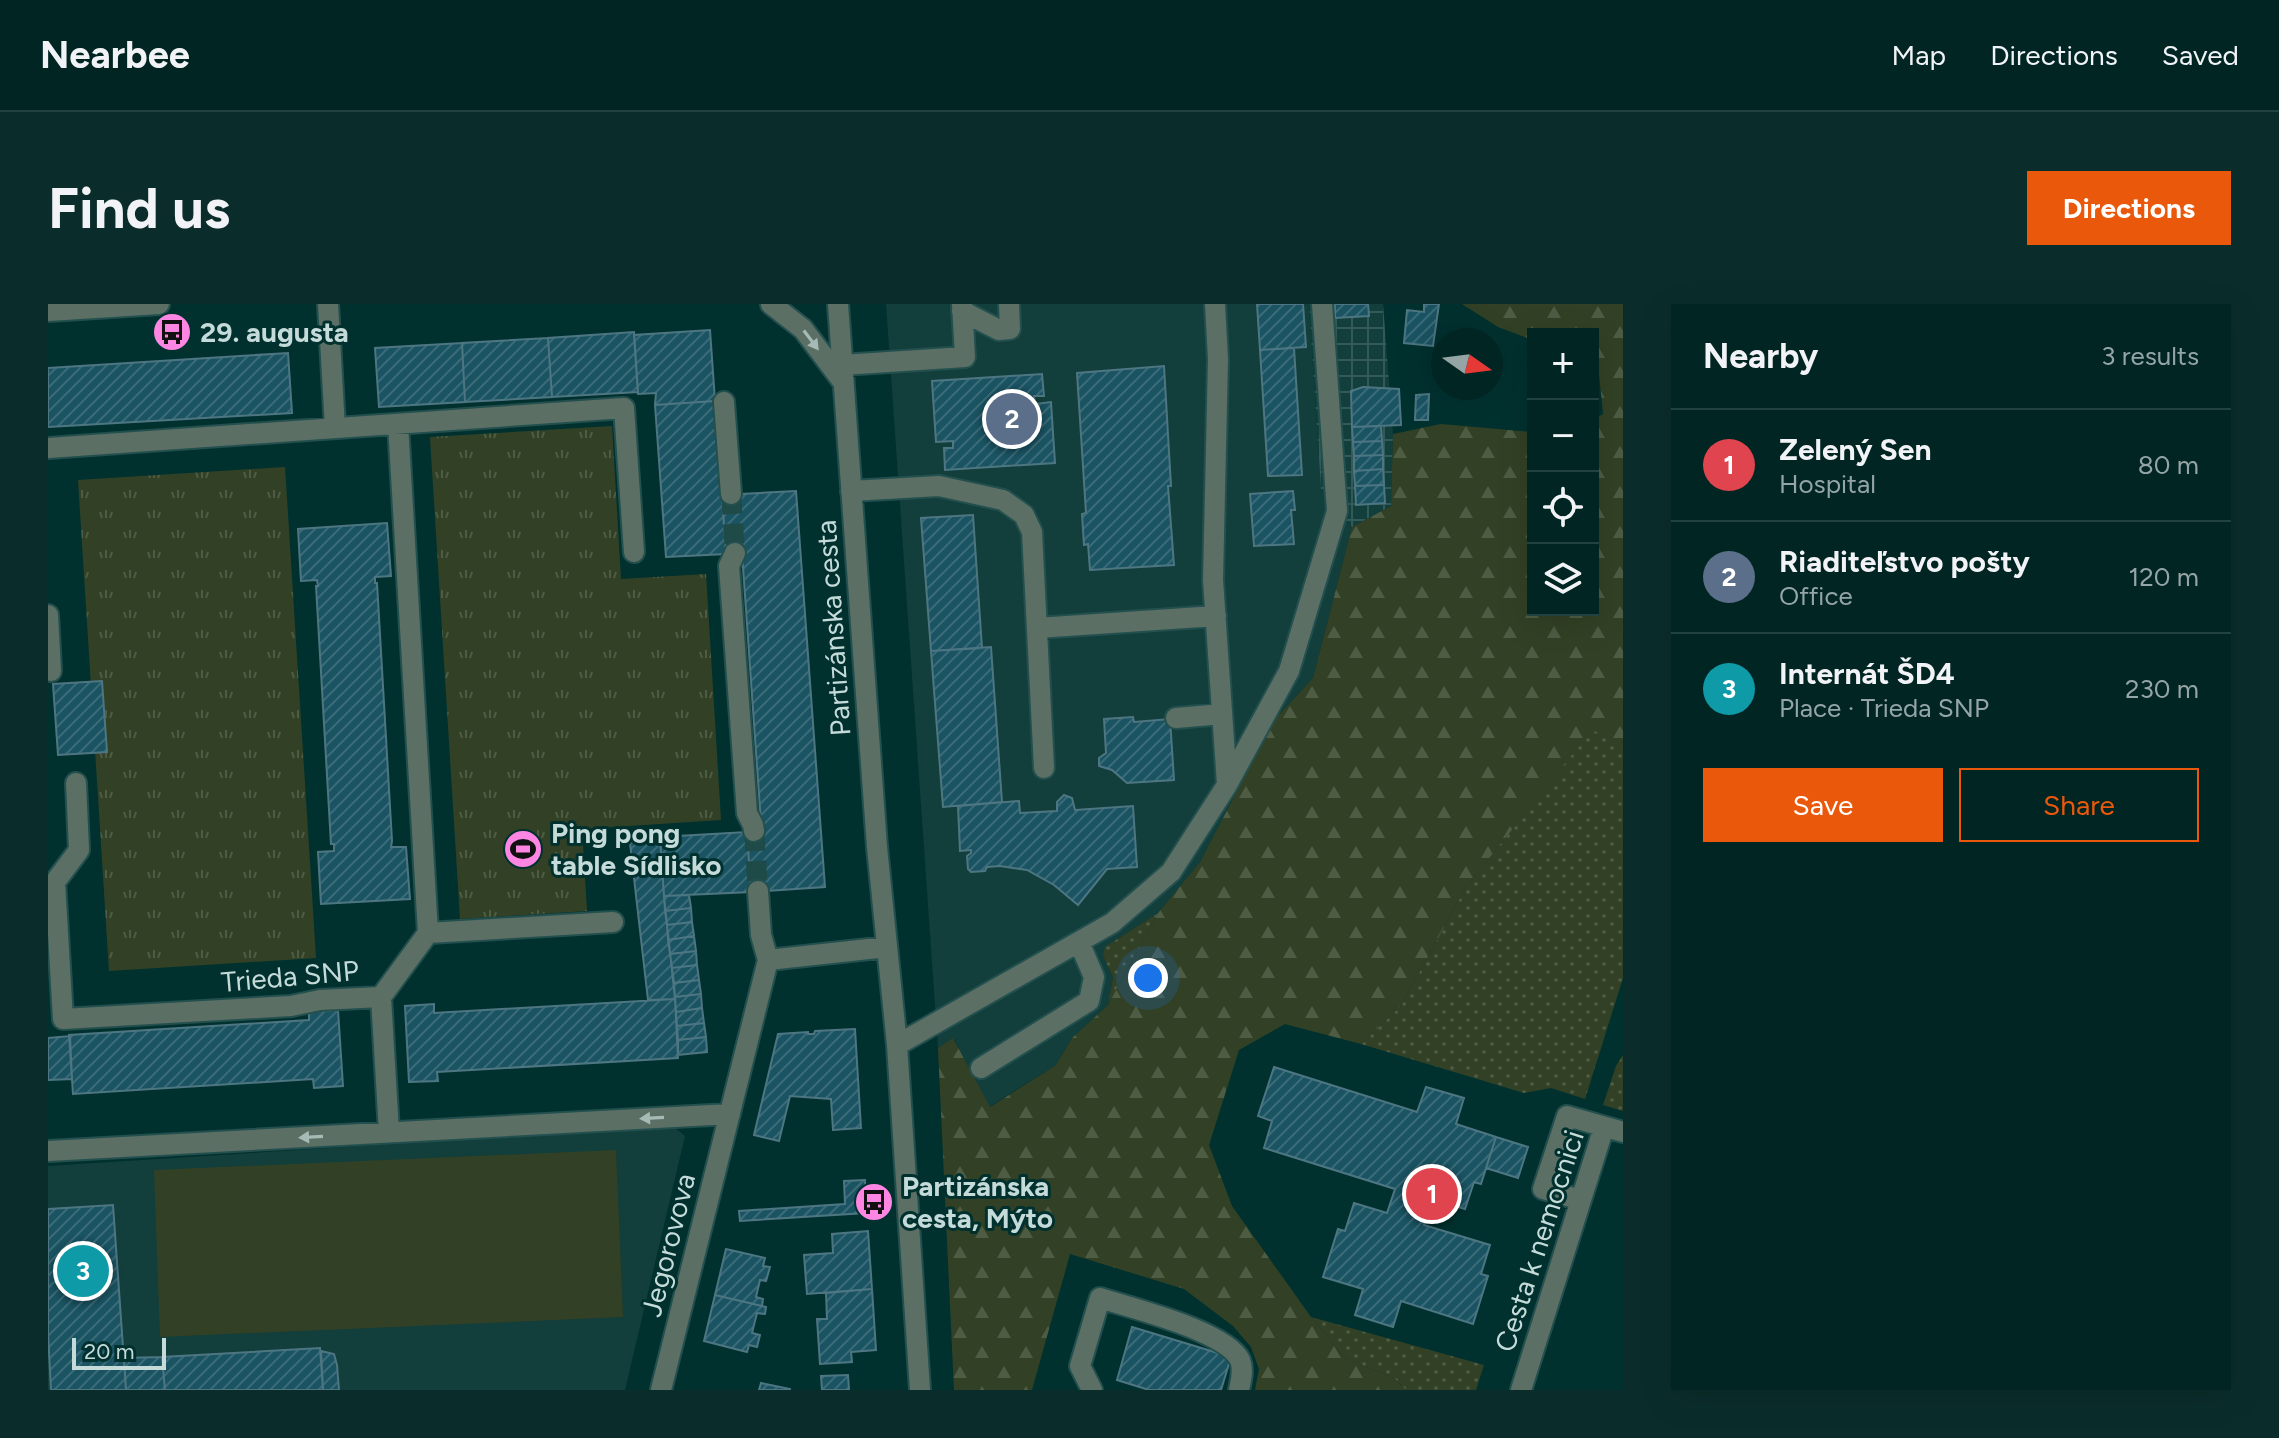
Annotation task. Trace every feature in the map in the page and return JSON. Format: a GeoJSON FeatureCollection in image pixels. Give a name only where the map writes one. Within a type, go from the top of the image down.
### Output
{"type":"FeatureCollection","features":[{"type":"Feature","properties":{"kind":"street"},"geometry":{"type":"LineString","coordinates":[[48,311],[159,304]]}},
{"type":"Feature","properties":{"kind":"street"},"geometry":{"type":"LineString","coordinates":[[328,304],[335,428]]}},
{"type":"Feature","properties":{"kind":"street"},"geometry":{"type":"LineString","coordinates":[[771,304],[803,329],[843,374],[965,357],[962,308]]}},
{"type":"Feature","properties":{"kind":"street","name":"Partizánska cesta"},"geometry":{"type":"LineString","coordinates":[[838,304],[877,847],[897,1045],[920,1390]]}},
{"type":"Feature","properties":{"kind":"street"},"geometry":{"type":"LineString","coordinates":[[962,308],[999,330],[1010,329],[1009,304]]}},
{"type":"Feature","properties":{"kind":"street"},"geometry":{"type":"LineString","coordinates":[[1215,304],[1218,359],[1213,580],[1227,785]]}},
{"type":"Feature","properties":{"kind":"street"},"geometry":{"type":"LineString","coordinates":[[897,1045],[1112,923],[1171,872],[1227,785],[1289,671],[1337,511],[1322,304]]}},
{"type":"Feature","properties":{"kind":"street"},"geometry":{"type":"LineString","coordinates":[[724,402],[731,494]]}},
{"type":"Feature","properties":{"kind":"street"},"geometry":{"type":"LineString","coordinates":[[48,448],[624,408],[634,552]]}},
{"type":"Feature","properties":{"kind":"street"},"geometry":{"type":"LineString","coordinates":[[381,997],[428,933],[398,424]]}},
{"type":"Feature","properties":{"kind":"street"},"geometry":{"type":"LineString","coordinates":[[851,491],[939,486],[1003,500],[1024,515],[1032,532],[1044,768]]}},
{"type":"Feature","properties":{"kind":"street"},"geometry":{"type":"LineString","coordinates":[[735,553],[729,566],[747,813],[754,831]]}},
{"type":"Feature","properties":{"kind":"street"},"geometry":{"type":"LineString","coordinates":[[48,615],[51,671]]}},
{"type":"Feature","properties":{"kind":"street"},"geometry":{"type":"LineString","coordinates":[[1037,628],[1216,616]]}},
{"type":"Feature","properties":{"kind":"street"},"geometry":{"type":"LineString","coordinates":[[1176,718],[1222,714]]}},
{"type":"Feature","properties":{"kind":"street"},"geometry":{"type":"LineString","coordinates":[[52,882],[79,850],[76,783]]}},
{"type":"Feature","properties":{"kind":"street","name":"Trieda SNP"},"geometry":{"type":"LineString","coordinates":[[52,882],[63,1019],[291,1006],[320,1000],[381,997],[389,1132]]}},
{"type":"Feature","properties":{"kind":"street"},"geometry":{"type":"LineString","coordinates":[[48,1151],[730,1114],[768,960],[761,935],[758,891]]}},
{"type":"Feature","properties":{"kind":"street"},"geometry":{"type":"LineString","coordinates":[[428,933],[613,922]]}},
{"type":"Feature","properties":{"kind":"street"},"geometry":{"type":"LineString","coordinates":[[981,1068],[1089,1001],[1094,977],[1079,942]]}},
{"type":"Feature","properties":{"kind":"street"},"geometry":{"type":"LineString","coordinates":[[768,960],[887,947]]}},
{"type":"Feature","properties":{"kind":"street","name":"Jegorovova"},"geometry":{"type":"LineString","coordinates":[[661,1390],[730,1114]]}},
{"type":"Feature","properties":{"kind":"street"},"geometry":{"type":"LineString","coordinates":[[1581,1200],[1543,1189],[1567,1116],[1614,1129]]}},
{"type":"Feature","properties":{"kind":"street","name":"Cesta k nemocnici"},"geometry":{"type":"LineString","coordinates":[[1521,1390],[1581,1200],[1614,1129]]}},
{"type":"Feature","properties":{"kind":"street"},"geometry":{"type":"LineString","coordinates":[[1092,1390],[1080,1366],[1100,1298],[1218,1339],[1234,1351],[1241,1362],[1239,1390]]}},
{"type":"Feature","properties":{"kind":"shaded area"},"geometry":{"type":"Polygon","coordinates":[[[886,304],[1309,304],[1321,490],[1352,527],[1313,678],[1274,720],[1200,862],[1158,913],[1119,938],[1103,956],[1113,977],[1108,1005],[1072,1038],[1056,1065],[989,1107],[954,1039],[938,1048],[886,304]]]}},
{"type":"Feature","properties":{"kind":"shaded area"},"geometry":{"type":"Polygon","coordinates":[[[1309,304],[1383,304],[1393,434],[1391,506],[1352,527],[1321,490],[1309,304]]]}},
{"type":"Feature","properties":{"kind":"shaded area"},"geometry":{"type":"Polygon","coordinates":[[[673,1126],[685,1136],[625,1390],[48,1390],[48,1166],[673,1126]]]}},
{"type":"Feature","properties":{"kind":"green space"},"geometry":{"type":"Polygon","coordinates":[[[1462,304],[1623,304],[1623,743],[1592,730],[1466,887],[1401,1006],[1361,1044],[1285,1024],[1239,1050],[1209,1145],[1232,1206],[1311,1317],[1346,1359],[1394,1378],[1406,1390],[1255,1390],[1259,1369],[1251,1347],[1233,1326],[1184,1289],[1070,1254],[1032,1390],[954,1390],[938,1048],[953,1038],[990,1107],[1056,1065],[1072,1038],[1108,1005],[1158,913],[1200,862],[1274,720],[1313,678],[1352,527],[1391,506],[1393,434],[1441,424],[1527,431],[1527,616],[1599,616],[1599,416],[1603,414],[1599,328],[1527,328],[1527,338],[1498,327],[1462,304]]]}},
{"type":"Feature","properties":{"kind":"green space"},"geometry":{"type":"Polygon","coordinates":[[[612,426],[621,579],[706,574],[721,820],[582,829],[587,911],[460,919],[430,437],[612,426]]]}},
{"type":"Feature","properties":{"kind":"green space"},"geometry":{"type":"Polygon","coordinates":[[[285,467],[316,958],[109,971],[78,480],[285,467]]]}},
{"type":"Feature","properties":{"kind":"green space"},"geometry":{"type":"Polygon","coordinates":[[[1592,729],[1623,743],[1623,978],[1585,1099],[1551,1088],[1524,1093],[1361,1044],[1401,1006],[1466,887],[1592,729]]]}},
{"type":"Feature","properties":{"kind":"green space"},"geometry":{"type":"Polygon","coordinates":[[[1158,913],[1108,1005],[1113,977],[1103,956],[1105,947],[1158,913]]]}},
{"type":"Feature","properties":{"kind":"green space"},"geometry":{"type":"Polygon","coordinates":[[[1623,1055],[1623,1111],[1603,1105],[1616,1066],[1623,1055]]]}},
{"type":"Feature","properties":{"kind":"green space"},"geometry":{"type":"Polygon","coordinates":[[[616,1150],[623,1317],[160,1337],[154,1170],[616,1150]]]}},
{"type":"Feature","properties":{"kind":"green space"},"geometry":{"type":"Polygon","coordinates":[[[1311,1317],[1484,1365],[1476,1390],[1406,1390],[1394,1378],[1346,1359],[1311,1317]]]}},
{"type":"Feature","properties":{"kind":"building"},"geometry":{"type":"Polygon","coordinates":[[[1257,304],[1303,304],[1306,347],[1260,350],[1257,304]]]}},
{"type":"Feature","properties":{"kind":"building"},"geometry":{"type":"Polygon","coordinates":[[[1335,304],[1368,304],[1369,316],[1335,318],[1335,304]]]}},
{"type":"Feature","properties":{"kind":"building"},"geometry":{"type":"Polygon","coordinates":[[[1424,304],[1439,304],[1436,328],[1431,328],[1431,346],[1404,343],[1407,310],[1424,312],[1424,304]]]}},
{"type":"Feature","properties":{"kind":"building"},"geometry":{"type":"Polygon","coordinates":[[[710,330],[715,401],[655,405],[656,393],[638,394],[634,335],[710,330]]]}},
{"type":"Feature","properties":{"kind":"building"},"geometry":{"type":"Polygon","coordinates":[[[634,332],[638,392],[552,397],[548,338],[634,332]]]}},
{"type":"Feature","properties":{"kind":"building"},"geometry":{"type":"Polygon","coordinates":[[[548,338],[552,397],[465,402],[462,343],[548,338]]]}},
{"type":"Feature","properties":{"kind":"building"},"geometry":{"type":"Polygon","coordinates":[[[462,343],[465,402],[379,407],[375,348],[462,343]]]}},
{"type":"Feature","properties":{"kind":"building"},"geometry":{"type":"Polygon","coordinates":[[[1294,348],[1302,475],[1268,476],[1260,350],[1294,348]]]}},
{"type":"Feature","properties":{"kind":"building"},"geometry":{"type":"Polygon","coordinates":[[[288,353],[292,413],[48,427],[48,368],[288,353]]]}},
{"type":"Feature","properties":{"kind":"building"},"geometry":{"type":"Polygon","coordinates":[[[1164,366],[1174,565],[1090,570],[1088,544],[1084,545],[1082,514],[1086,513],[1077,373],[1164,366]]]}},
{"type":"Feature","properties":{"kind":"building"},"geometry":{"type":"Polygon","coordinates":[[[1042,374],[1044,396],[1034,396],[1035,404],[1051,402],[1055,463],[945,470],[944,448],[953,448],[953,441],[936,442],[932,381],[1042,374]]]}},
{"type":"Feature","properties":{"kind":"building"},"geometry":{"type":"Polygon","coordinates":[[[1363,387],[1399,389],[1401,425],[1352,427],[1351,391],[1363,387]]]}},
{"type":"Feature","properties":{"kind":"building"},"geometry":{"type":"Polygon","coordinates":[[[1429,394],[1428,420],[1415,420],[1416,395],[1429,394]]]}},
{"type":"Feature","properties":{"kind":"building"},"geometry":{"type":"Polygon","coordinates":[[[715,401],[726,554],[666,557],[655,405],[715,401]]]}},
{"type":"Feature","properties":{"kind":"building"},"geometry":{"type":"Polygon","coordinates":[[[1381,426],[1382,441],[1353,442],[1352,427],[1381,426]]]}},
{"type":"Feature","properties":{"kind":"building"},"geometry":{"type":"Polygon","coordinates":[[[1382,441],[1383,455],[1354,456],[1353,442],[1382,441]]]}},
{"type":"Feature","properties":{"kind":"building"},"geometry":{"type":"Polygon","coordinates":[[[1383,455],[1383,469],[1354,471],[1354,456],[1383,455]]]}},
{"type":"Feature","properties":{"kind":"building"},"geometry":{"type":"Polygon","coordinates":[[[1383,469],[1384,485],[1355,486],[1354,471],[1383,469]]]}},
{"type":"Feature","properties":{"kind":"building"},"geometry":{"type":"Polygon","coordinates":[[[1384,485],[1385,503],[1356,505],[1355,486],[1384,485]]]}},
{"type":"Feature","properties":{"kind":"building"},"geometry":{"type":"Polygon","coordinates":[[[796,491],[825,887],[751,892],[747,832],[761,823],[742,553],[726,554],[722,495],[796,491]]]}},
{"type":"Feature","properties":{"kind":"building"},"geometry":{"type":"Polygon","coordinates":[[[1293,491],[1294,544],[1254,546],[1250,494],[1293,491]]]}},
{"type":"Feature","properties":{"kind":"building"},"geometry":{"type":"Polygon","coordinates":[[[973,515],[982,648],[931,651],[921,518],[973,515]]]}},
{"type":"Feature","properties":{"kind":"building"},"geometry":{"type":"Polygon","coordinates":[[[387,523],[391,576],[375,577],[375,583],[391,847],[406,847],[410,899],[321,904],[318,852],[334,851],[334,844],[331,844],[318,586],[317,580],[301,581],[298,529],[387,523]]]}},
{"type":"Feature","properties":{"kind":"building"},"geometry":{"type":"Polygon","coordinates":[[[991,647],[1002,802],[943,807],[931,651],[991,647]]]}},
{"type":"Feature","properties":{"kind":"building"},"geometry":{"type":"Polygon","coordinates":[[[102,681],[107,752],[58,755],[53,684],[102,681]]]}},
{"type":"Feature","properties":{"kind":"building"},"geometry":{"type":"Polygon","coordinates":[[[1133,717],[1134,722],[1170,719],[1174,780],[1127,783],[1112,770],[1099,766],[1099,758],[1106,753],[1104,719],[1133,717]]]}},
{"type":"Feature","properties":{"kind":"building"},"geometry":{"type":"Polygon","coordinates":[[[1064,795],[1072,798],[1075,810],[1133,806],[1137,867],[1107,869],[1078,905],[1054,885],[1027,870],[1000,866],[987,867],[985,871],[971,872],[968,869],[967,856],[971,850],[960,851],[958,806],[1019,801],[1020,813],[1057,811],[1057,802],[1064,795]]]}},
{"type":"Feature","properties":{"kind":"building"},"geometry":{"type":"Polygon","coordinates":[[[747,832],[751,892],[664,896],[660,837],[747,832]]]}},
{"type":"Feature","properties":{"kind":"building"},"geometry":{"type":"Polygon","coordinates":[[[660,839],[675,999],[648,1000],[630,843],[660,839]]]}},
{"type":"Feature","properties":{"kind":"building"},"geometry":{"type":"Polygon","coordinates":[[[689,895],[691,908],[665,911],[664,896],[689,895]]]}},
{"type":"Feature","properties":{"kind":"building"},"geometry":{"type":"Polygon","coordinates":[[[691,908],[692,922],[667,925],[665,911],[691,908]]]}},
{"type":"Feature","properties":{"kind":"building"},"geometry":{"type":"Polygon","coordinates":[[[692,922],[694,936],[668,940],[667,925],[692,922]]]}},
{"type":"Feature","properties":{"kind":"building"},"geometry":{"type":"Polygon","coordinates":[[[694,936],[696,951],[670,954],[668,940],[694,936]]]}},
{"type":"Feature","properties":{"kind":"building"},"geometry":{"type":"Polygon","coordinates":[[[696,951],[697,965],[672,968],[670,954],[696,951]]]}},
{"type":"Feature","properties":{"kind":"building"},"geometry":{"type":"Polygon","coordinates":[[[697,965],[699,980],[674,983],[672,968],[697,965]]]}},
{"type":"Feature","properties":{"kind":"building"},"geometry":{"type":"Polygon","coordinates":[[[699,980],[701,994],[675,997],[674,983],[699,980]]]}},
{"type":"Feature","properties":{"kind":"building"},"geometry":{"type":"Polygon","coordinates":[[[701,994],[702,1008],[676,1012],[675,997],[701,994]]]}},
{"type":"Feature","properties":{"kind":"building"},"geometry":{"type":"Polygon","coordinates":[[[675,999],[678,1058],[437,1072],[438,1081],[409,1082],[405,1006],[434,1004],[434,1013],[675,999]]]}},
{"type":"Feature","properties":{"kind":"building"},"geometry":{"type":"Polygon","coordinates":[[[702,1008],[704,1023],[677,1026],[676,1012],[702,1008]]]}},
{"type":"Feature","properties":{"kind":"building"},"geometry":{"type":"Polygon","coordinates":[[[338,1010],[343,1086],[314,1088],[313,1079],[73,1094],[69,1035],[309,1020],[309,1012],[338,1010]]]}},
{"type":"Feature","properties":{"kind":"building"},"geometry":{"type":"Polygon","coordinates":[[[704,1023],[706,1037],[678,1040],[677,1026],[704,1023]]]}},
{"type":"Feature","properties":{"kind":"building"},"geometry":{"type":"Polygon","coordinates":[[[855,1029],[861,1128],[833,1130],[831,1099],[790,1096],[779,1141],[754,1135],[778,1034],[855,1029]]]}},
{"type":"Feature","properties":{"kind":"building"},"geometry":{"type":"Polygon","coordinates":[[[70,1036],[72,1079],[48,1080],[48,1038],[70,1036]]]}},
{"type":"Feature","properties":{"kind":"building"},"geometry":{"type":"Polygon","coordinates":[[[706,1037],[707,1052],[678,1055],[678,1040],[706,1037]]]}},
{"type":"Feature","properties":{"kind":"building"},"geometry":{"type":"Polygon","coordinates":[[[1274,1067],[1417,1112],[1426,1087],[1464,1098],[1456,1124],[1496,1137],[1481,1184],[1474,1182],[1465,1209],[1431,1199],[1424,1225],[1490,1245],[1481,1274],[1488,1276],[1473,1324],[1401,1301],[1393,1327],[1355,1315],[1363,1289],[1323,1277],[1338,1229],[1345,1231],[1354,1203],[1387,1213],[1395,1189],[1264,1148],[1272,1121],[1258,1116],[1274,1067]]]}},
{"type":"Feature","properties":{"kind":"building"},"geometry":{"type":"Polygon","coordinates":[[[1496,1137],[1528,1147],[1518,1178],[1486,1168],[1496,1137]]]}},
{"type":"Feature","properties":{"kind":"building"},"geometry":{"type":"Polygon","coordinates":[[[865,1180],[866,1213],[740,1221],[739,1211],[845,1204],[844,1181],[865,1180]]]}},
{"type":"Feature","properties":{"kind":"building"},"geometry":{"type":"Polygon","coordinates":[[[113,1205],[126,1390],[51,1390],[48,1209],[113,1205]]]}},
{"type":"Feature","properties":{"kind":"building"},"geometry":{"type":"Polygon","coordinates":[[[868,1231],[872,1289],[807,1294],[804,1255],[833,1253],[832,1234],[868,1231]]]}},
{"type":"Feature","properties":{"kind":"building"},"geometry":{"type":"Polygon","coordinates":[[[726,1249],[765,1258],[763,1266],[770,1267],[766,1281],[760,1280],[756,1297],[763,1299],[762,1306],[715,1295],[726,1249]]]}},
{"type":"Feature","properties":{"kind":"building"},"geometry":{"type":"Polygon","coordinates":[[[872,1289],[876,1350],[851,1352],[852,1362],[820,1364],[817,1319],[827,1319],[826,1293],[872,1289]]]}},
{"type":"Feature","properties":{"kind":"building"},"geometry":{"type":"Polygon","coordinates":[[[715,1295],[766,1307],[765,1314],[757,1313],[752,1333],[760,1335],[757,1347],[749,1345],[747,1352],[704,1341],[715,1295]]]}},
{"type":"Feature","properties":{"kind":"building"},"geometry":{"type":"Polygon","coordinates":[[[1132,1327],[1231,1357],[1221,1390],[1149,1390],[1117,1380],[1132,1327]]]}},
{"type":"Feature","properties":{"kind":"building"},"geometry":{"type":"Polygon","coordinates":[[[320,1348],[323,1390],[165,1390],[162,1357],[320,1348]]]}},
{"type":"Feature","properties":{"kind":"building"},"geometry":{"type":"Polygon","coordinates":[[[321,1351],[334,1354],[339,1390],[323,1390],[321,1351]]]}},
{"type":"Feature","properties":{"kind":"building"},"geometry":{"type":"Polygon","coordinates":[[[162,1357],[165,1390],[126,1390],[124,1358],[162,1357]]]}},
{"type":"Feature","properties":{"kind":"building"},"geometry":{"type":"Polygon","coordinates":[[[848,1375],[849,1390],[822,1390],[821,1376],[848,1375]]]}},
{"type":"Feature","properties":{"kind":"building"},"geometry":{"type":"Polygon","coordinates":[[[761,1383],[790,1389],[790,1390],[759,1390],[761,1383]]]}},
{"type":"Feature","properties":{"kind":"tunnel"},"geometry":{"type":"LineString","coordinates":[[731,494],[735,553]]}},
{"type":"Feature","properties":{"kind":"tunnel"},"geometry":{"type":"LineString","coordinates":[[754,831],[758,891]]}},
{"type":"Feature","properties":{"kind":"place","name":"29. augusta"},"geometry":{"type":"Point","coordinates":[172,332]}},
{"type":"Feature","properties":{"kind":"place","name":"Riaditeľstvo pošty"},"geometry":{"type":"Point","coordinates":[1012,419]}},
{"type":"Feature","properties":{"kind":"place","name":"Ping pong table Sídlisko"},"geometry":{"type":"Point","coordinates":[523,849]}},
{"type":"Feature","properties":{"kind":"place","name":"Zelený Sen"},"geometry":{"type":"Point","coordinates":[1432,1194]}},
{"type":"Feature","properties":{"kind":"place","name":"Partizánska cesta, Mýto"},"geometry":{"type":"Point","coordinates":[874,1202]}},
{"type":"Feature","properties":{"kind":"place","name":"Internát ŠD4"},"geometry":{"type":"Point","coordinates":[83,1271]}}]}
